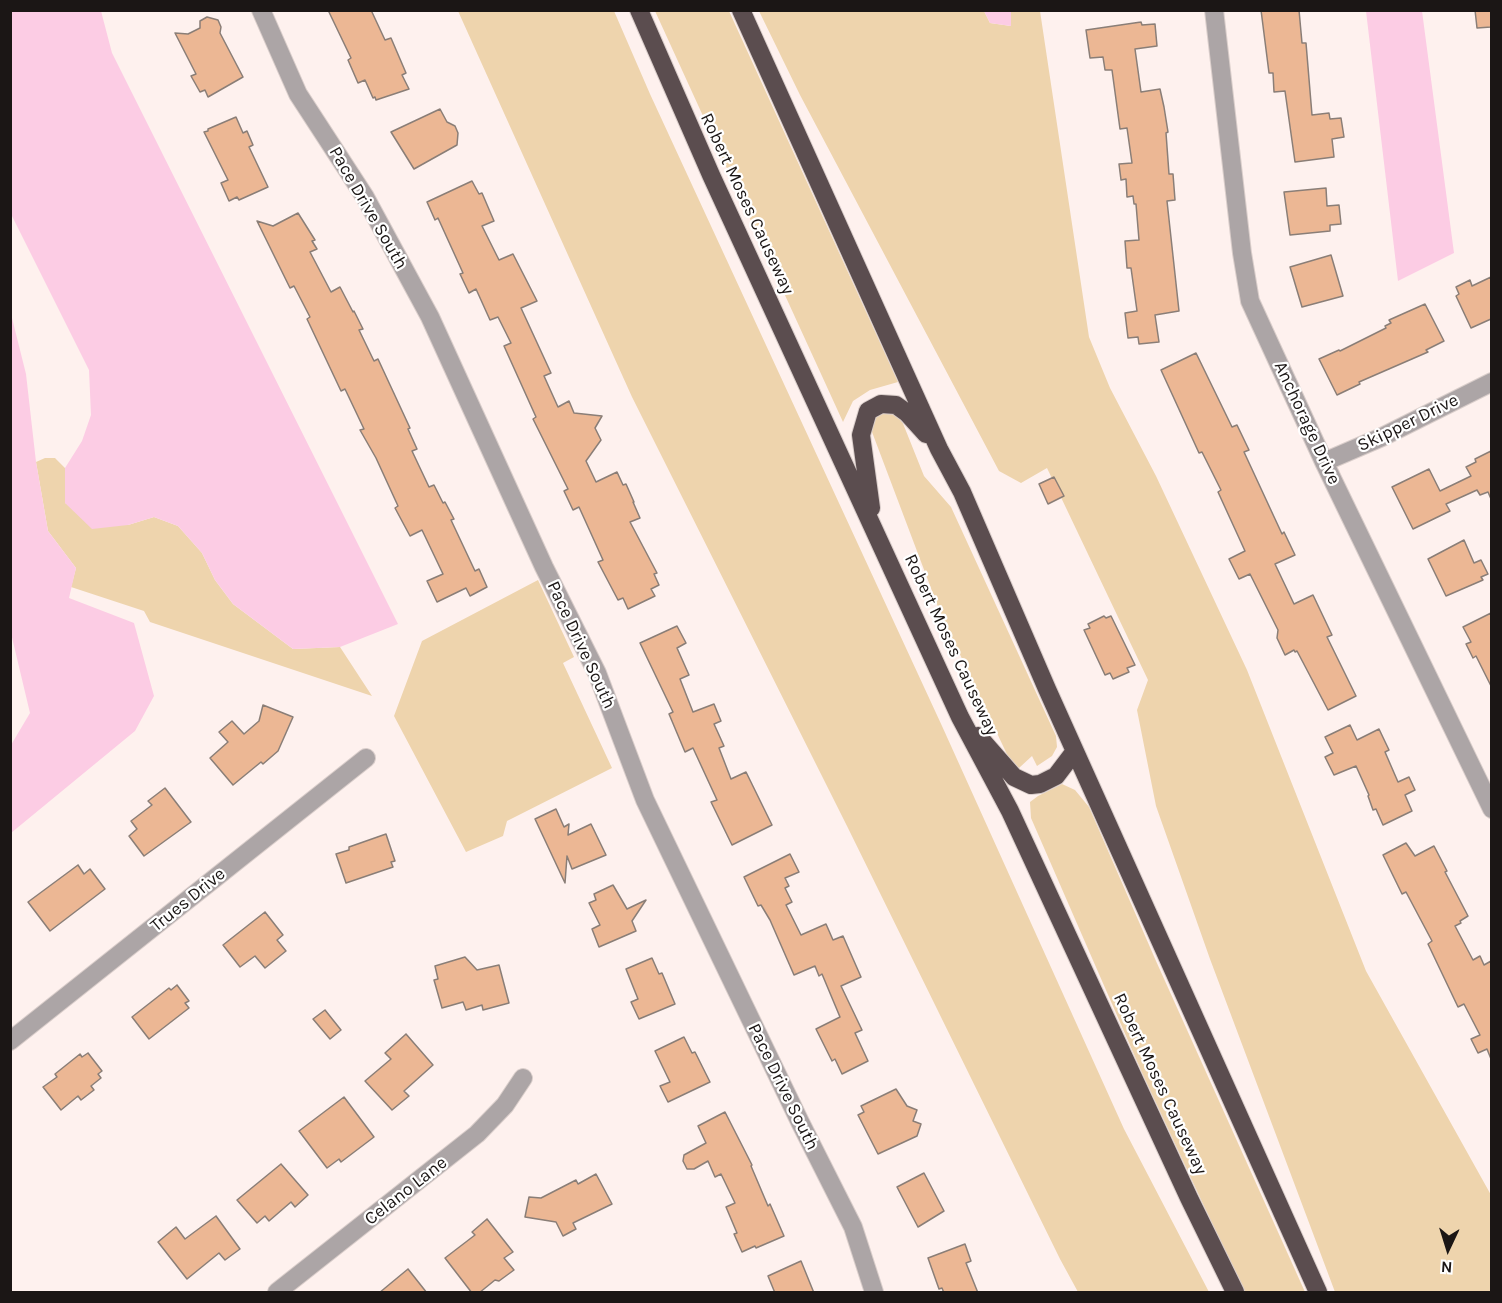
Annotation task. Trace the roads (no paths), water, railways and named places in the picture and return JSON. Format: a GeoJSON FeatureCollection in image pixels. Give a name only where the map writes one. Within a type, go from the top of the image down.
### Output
{"type":"FeatureCollection","features":[{"type":"Feature","properties":{"kind":"highway","name":"Robert Moses Causeway"},"geometry":{"type":"LineString","coordinates":[[639,10],[711,175],[960,717],[1010,811],[1235,1293]]}},
{"type":"Feature","properties":{"kind":"highway"},"geometry":{"type":"LineString","coordinates":[[741,10],[939,449],[962,492],[1075,751],[1318,1293]]}},
{"type":"Feature","properties":{"kind":"highway"},"geometry":{"type":"LineString","coordinates":[[873,526],[861,435],[868,411],[881,404],[896,405],[907,413],[939,449]]}},
{"type":"Feature","properties":{"kind":"highway"},"geometry":{"type":"LineString","coordinates":[[960,717],[1014,777],[1023,783],[1031,785],[1048,781],[1063,768],[1075,751]]}},
{"type":"Feature","properties":{"kind":"street","name":"Pace Drive South"},"geometry":{"type":"LineString","coordinates":[[261,10],[298,94],[365,197],[430,317],[544,567],[597,674],[645,800],[853,1227],[874,1293]]}},
{"type":"Feature","properties":{"kind":"street","name":"Anchorage Drive"},"geometry":{"type":"LineString","coordinates":[[1214,10],[1242,253],[1250,301],[1324,462],[1489,799]]}},
{"type":"Feature","properties":{"kind":"street","name":"Skipper Drive"},"geometry":{"type":"LineString","coordinates":[[1324,462],[1382,437],[1491,382]]}},
{"type":"Feature","properties":{"kind":"street","name":"Trues Drive"},"geometry":{"type":"LineString","coordinates":[[10,1041],[366,758]]}},
{"type":"Feature","properties":{"kind":"street","name":"Celano Lane"},"geometry":{"type":"LineString","coordinates":[[277,1293],[477,1134],[505,1105],[523,1078]]}}]}
